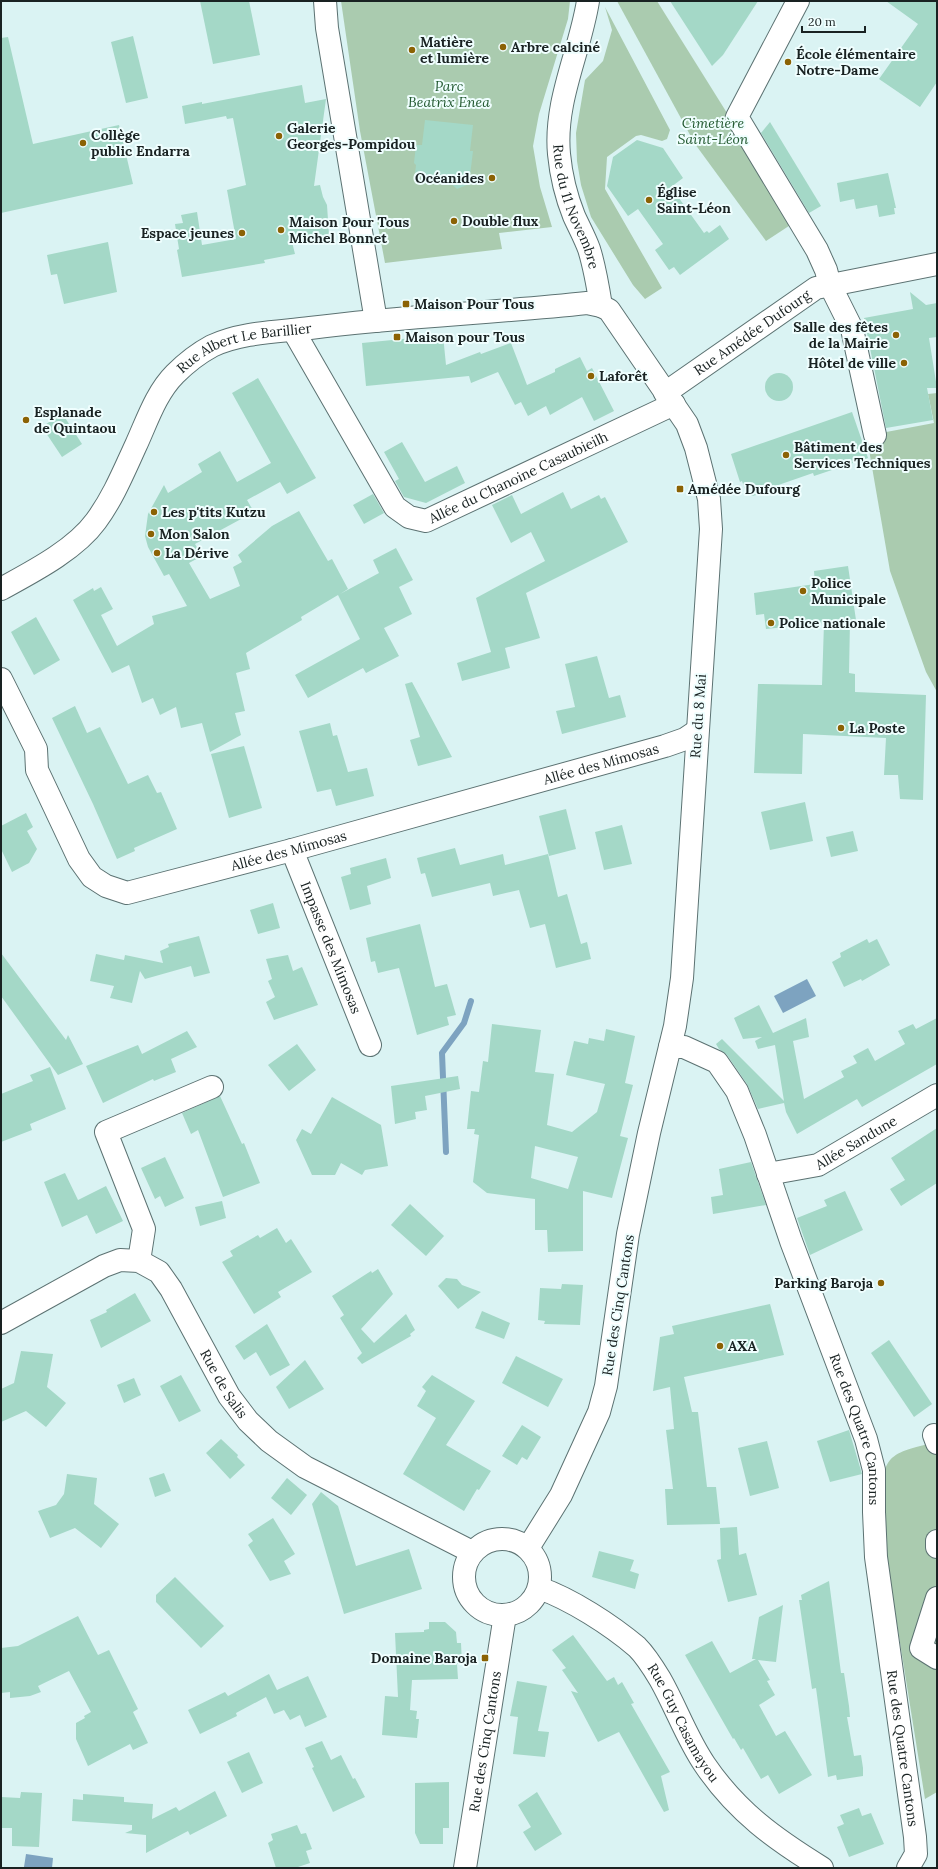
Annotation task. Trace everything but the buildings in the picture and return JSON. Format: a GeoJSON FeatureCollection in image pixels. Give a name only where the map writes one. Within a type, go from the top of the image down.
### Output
{"type":"FeatureCollection","features":[{"type":"Feature","properties":{"kind":"street"},"geometry":{"type":"LineString","coordinates":[[325,1],[327,28],[376,320]]}},
{"type":"Feature","properties":{"kind":"street","name":"Rue du 11 Novembre"},"geometry":{"type":"LineString","coordinates":[[588,1],[580,39],[566,84],[559,123],[559,152],[563,184],[574,215],[589,248],[597,278],[601,306]]}},
{"type":"Feature","properties":{"kind":"street"},"geometry":{"type":"LineString","coordinates":[[798,1],[738,117],[817,250],[826,270],[830,285],[852,329],[875,435]]}},
{"type":"Feature","properties":{"kind":"street","name":"Rue Amédée Dufourg"},"geometry":{"type":"LineString","coordinates":[[669,398],[816,288],[937,264]]}},
{"type":"Feature","properties":{"kind":"street","name":"Rue Albert Le Barillier"},"geometry":{"type":"LineString","coordinates":[[1,589],[48,563],[72,545],[96,522],[112,496],[153,407],[163,390],[174,374],[192,359],[212,346],[231,339],[254,334],[376,320],[587,303],[601,306]]}},
{"type":"Feature","properties":{"kind":"street"},"geometry":{"type":"LineString","coordinates":[[601,306],[609,310],[669,398]]}},
{"type":"Feature","properties":{"kind":"street","name":"Allée du Chanoine Casaubieilh"},"geometry":{"type":"LineString","coordinates":[[293,330],[396,508],[409,516],[426,521],[669,398]]}},
{"type":"Feature","properties":{"kind":"street","name":"Rue du 8 Mai"},"geometry":{"type":"LineString","coordinates":[[669,398],[687,424],[696,448],[709,499],[711,528],[682,978],[675,1026],[670,1047]]}},
{"type":"Feature","properties":{"kind":"street","name":"Allée des Mimosas"},"geometry":{"type":"LineString","coordinates":[[1,679],[36,749],[37,770],[78,859],[92,877],[106,886],[127,893],[292,850],[665,746],[685,738],[697,731]]}},
{"type":"Feature","properties":{"kind":"street","name":"Impasse des Mimosas"},"geometry":{"type":"LineString","coordinates":[[292,850],[370,1045]]}},
{"type":"Feature","properties":{"kind":"street","name":"Rue des Quatre Cantons"},"geometry":{"type":"LineString","coordinates":[[670,1047],[684,1047],[717,1062],[737,1091],[791,1241],[866,1439],[874,1470],[876,1557],[915,1837],[916,1854],[908,1868]]}},
{"type":"Feature","properties":{"kind":"street","name":"Rue des Cinq Cantons"},"geometry":{"type":"LineString","coordinates":[[528,1548],[561,1495],[599,1412],[606,1386],[628,1234],[649,1133],[670,1047]]}},
{"type":"Feature","properties":{"kind":"street"},"geometry":{"type":"LineString","coordinates":[[139,1261],[144,1229],[106,1132],[212,1086]]}},
{"type":"Feature","properties":{"kind":"street","name":"Allée Sandune"},"geometry":{"type":"LineString","coordinates":[[768,1174],[818,1165],[937,1095]]}},
{"type":"Feature","properties":{"kind":"street","name":"Rue de Salis"},"geometry":{"type":"LineString","coordinates":[[1,1323],[104,1266],[120,1260],[139,1261],[159,1272],[171,1289],[229,1396],[248,1421],[269,1441],[305,1467],[472,1552]]}},
{"type":"Feature","properties":{"kind":"street"},"geometry":{"type":"LineString","coordinates":[[506,1538],[518,1542],[528,1548],[535,1557],[539,1566],[539,1588],[527,1607],[517,1613],[505,1615],[492,1614],[480,1609],[471,1600],[465,1589],[463,1576],[466,1563],[472,1552],[482,1544],[493,1540],[506,1538]]}},
{"type":"Feature","properties":{"kind":"street"},"geometry":{"type":"LineString","coordinates":[[937,1541],[937,1547]]}},
{"type":"Feature","properties":{"kind":"street","name":"Rue Guy Casamayou"},"geometry":{"type":"LineString","coordinates":[[539,1588],[557,1593],[614,1630],[638,1648],[659,1678],[704,1764],[738,1807],[779,1841],[822,1868]]}},
{"type":"Feature","properties":{"kind":"street"},"geometry":{"type":"LineString","coordinates":[[937,1598],[921,1648],[937,1658]]}},
{"type":"Feature","properties":{"kind":"street","name":"Rue des Cinq Cantons"},"geometry":{"type":"LineString","coordinates":[[465,1868],[505,1615]]}},
{"type":"Feature","properties":{"kind":"green space","name":"Parc Beatrix Enea"},"geometry":{"type":"Polygon","coordinates":[[[341,1],[570,1],[568,19],[539,114],[533,146],[540,187],[552,227],[499,233],[502,249],[385,263],[360,131],[341,1]]]}},
{"type":"Feature","properties":{"kind":"green space","name":"Cimetière Saint-Léon"},"geometry":{"type":"Polygon","coordinates":[[[617,1],[657,1],[795,222],[766,241],[695,144],[617,1]]]}},
{"type":"Feature","properties":{"kind":"green space"},"geometry":{"type":"Polygon","coordinates":[[[605,7],[670,130],[667,139],[662,141],[641,135],[636,136],[607,157],[605,189],[662,288],[645,299],[633,285],[591,217],[581,185],[577,161],[576,133],[585,80],[603,61],[612,30],[605,7]]]}},
{"type":"Feature","properties":{"kind":"green space"},"geometry":{"type":"Polygon","coordinates":[[[937,393],[937,692],[926,672],[890,571],[868,444],[877,441],[881,433],[934,423],[928,394],[937,393]]]}},
{"type":"Feature","properties":{"kind":"green space"},"geometry":{"type":"Polygon","coordinates":[[[937,1442],[937,1792],[925,1799],[879,1511],[885,1469],[890,1461],[896,1455],[906,1450],[937,1442]]]}},
{"type":"Feature","properties":{"kind":"water"},"geometry":{"type":"Polygon","coordinates":[[[807,979],[816,996],[783,1013],[774,996],[807,979]]]}},
{"type":"Feature","properties":{"kind":"water"},"geometry":{"type":"Polygon","coordinates":[[[26,1854],[53,1858],[52,1868],[24,1867],[26,1854]]]}},
{"type":"Feature","properties":{"kind":"waterway"},"geometry":{"type":"LineString","coordinates":[[446,1152],[442,1053],[464,1023],[471,1001]]}},
{"type":"Feature","properties":{"kind":"place","name":"Arbre calciné"},"geometry":{"type":"Point","coordinates":[503,47]}},
{"type":"Feature","properties":{"kind":"place","name":"Matière et lumière"},"geometry":{"type":"Point","coordinates":[412,50]}},
{"type":"Feature","properties":{"kind":"place","name":"École élémentaire Notre-Dame"},"geometry":{"type":"Point","coordinates":[788,62]}},
{"type":"Feature","properties":{"kind":"place","name":"Galerie Georges-Pompidou"},"geometry":{"type":"Point","coordinates":[279,136]}},
{"type":"Feature","properties":{"kind":"place","name":"Collège public Endarra"},"geometry":{"type":"Point","coordinates":[83,143]}},
{"type":"Feature","properties":{"kind":"place","name":"Océanides"},"geometry":{"type":"Point","coordinates":[492,178]}},
{"type":"Feature","properties":{"kind":"place","name":"Église Saint-Léon"},"geometry":{"type":"Point","coordinates":[649,200]}},
{"type":"Feature","properties":{"kind":"place","name":"Double flux"},"geometry":{"type":"Point","coordinates":[454,221]}},
{"type":"Feature","properties":{"kind":"place","name":"Maison Pour Tous Michel Bonnet"},"geometry":{"type":"Point","coordinates":[281,230]}},
{"type":"Feature","properties":{"kind":"place","name":"Espace jeunes"},"geometry":{"type":"Point","coordinates":[242,233]}},
{"type":"Feature","properties":{"kind":"place","name":"Maison Pour Tous"},"geometry":{"type":"Point","coordinates":[406,304]}},
{"type":"Feature","properties":{"kind":"place","name":"Salle des fêtes de la Mairie"},"geometry":{"type":"Point","coordinates":[896,335]}},
{"type":"Feature","properties":{"kind":"place","name":"Maison pour Tous"},"geometry":{"type":"Point","coordinates":[397,337]}},
{"type":"Feature","properties":{"kind":"place","name":"Hôtel de ville"},"geometry":{"type":"Point","coordinates":[904,363]}},
{"type":"Feature","properties":{"kind":"place","name":"Laforêt"},"geometry":{"type":"Point","coordinates":[591,376]}},
{"type":"Feature","properties":{"kind":"place","name":"Esplanade de Quintaou"},"geometry":{"type":"Point","coordinates":[26,420]}},
{"type":"Feature","properties":{"kind":"place","name":"Bâtiment des Services Techniques"},"geometry":{"type":"Point","coordinates":[786,455]}},
{"type":"Feature","properties":{"kind":"place","name":"Amédée Dufourg"},"geometry":{"type":"Point","coordinates":[680,489]}},
{"type":"Feature","properties":{"kind":"place","name":"Les p'tits Kutzu"},"geometry":{"type":"Point","coordinates":[154,512]}},
{"type":"Feature","properties":{"kind":"place","name":"Mon Salon"},"geometry":{"type":"Point","coordinates":[151,534]}},
{"type":"Feature","properties":{"kind":"place","name":"La Dérive"},"geometry":{"type":"Point","coordinates":[157,553]}},
{"type":"Feature","properties":{"kind":"place","name":"Police Municipale"},"geometry":{"type":"Point","coordinates":[803,591]}},
{"type":"Feature","properties":{"kind":"place","name":"Police nationale"},"geometry":{"type":"Point","coordinates":[771,623]}},
{"type":"Feature","properties":{"kind":"place","name":"La Poste"},"geometry":{"type":"Point","coordinates":[841,728]}},
{"type":"Feature","properties":{"kind":"place","name":"Parking Baroja"},"geometry":{"type":"Point","coordinates":[881,1283]}},
{"type":"Feature","properties":{"kind":"place","name":"AXA"},"geometry":{"type":"Point","coordinates":[720,1346]}},
{"type":"Feature","properties":{"kind":"place","name":"Domaine Baroja"},"geometry":{"type":"Point","coordinates":[485,1658]}}]}
